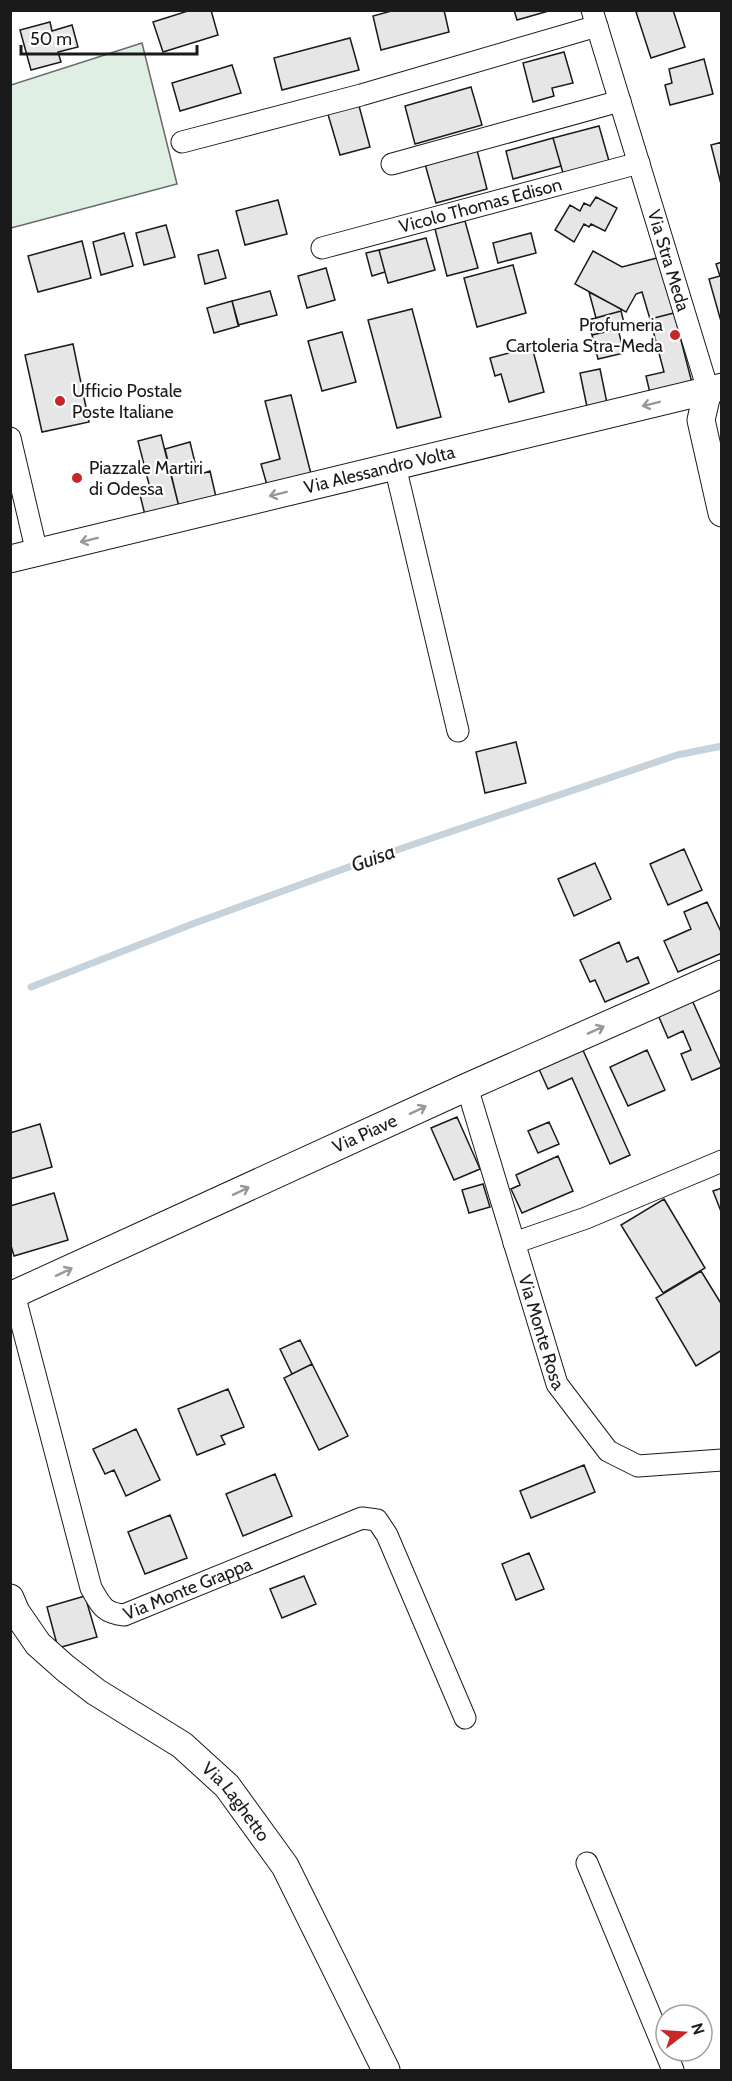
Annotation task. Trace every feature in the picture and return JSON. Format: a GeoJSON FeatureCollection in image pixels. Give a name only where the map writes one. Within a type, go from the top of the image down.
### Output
{"type":"FeatureCollection","features":[{"type":"Feature","properties":{"kind":"street","name":"Via Stra Meda"},"geometry":{"type":"LineString","coordinates":[[595,18],[639,163],[715,388]]}},
{"type":"Feature","properties":{"kind":"street"},"geometry":{"type":"LineString","coordinates":[[182,142],[361,95],[595,18]]}},
{"type":"Feature","properties":{"kind":"street"},"geometry":{"type":"LineString","coordinates":[[392,164],[620,101]]}},
{"type":"Feature","properties":{"kind":"street","name":"Vicolo Thomas Edison"},"geometry":{"type":"LineString","coordinates":[[322,248],[639,163]]}},
{"type":"Feature","properties":{"kind":"street"},"geometry":{"type":"LineString","coordinates":[[715,388],[701,420],[722,513]]}},
{"type":"Feature","properties":{"kind":"street","name":"Via Alessandro Volta"},"geometry":{"type":"LineString","coordinates":[[10,559],[715,388]]}},
{"type":"Feature","properties":{"kind":"street"},"geometry":{"type":"LineString","coordinates":[[10,438],[37,553]]}},
{"type":"Feature","properties":{"kind":"street"},"geometry":{"type":"LineString","coordinates":[[395,466],[458,731]]}},
{"type":"Feature","properties":{"kind":"street","name":"Via Piave"},"geometry":{"type":"LineString","coordinates":[[12,1295],[467,1087],[722,974]]}},
{"type":"Feature","properties":{"kind":"street","name":"Via Monte Rosa"},"geometry":{"type":"LineString","coordinates":[[467,1087],[557,1384],[608,1451],[638,1466],[722,1461]]}},
{"type":"Feature","properties":{"kind":"street"},"geometry":{"type":"LineString","coordinates":[[514,1243],[586,1218],[722,1161]]}},
{"type":"Feature","properties":{"kind":"street","name":"Via Monte Grappa"},"geometry":{"type":"LineString","coordinates":[[12,1295],[91,1588],[103,1609],[112,1614],[124,1614],[362,1518],[377,1520],[387,1535],[465,1718]]}},
{"type":"Feature","properties":{"kind":"street","name":"Via Laghetto"},"geometry":{"type":"LineString","coordinates":[[10,1598],[16,1612],[38,1644],[64,1668],[96,1692],[182,1745],[227,1786],[285,1866],[386,2070]]}},
{"type":"Feature","properties":{"kind":"street"},"geometry":{"type":"LineString","coordinates":[[587,1863],[673,2070]]}},
{"type":"Feature","properties":{"kind":"green space"},"geometry":{"type":"Polygon","coordinates":[[[142,43],[177,184],[11,228],[11,85],[142,43]]]}},
{"type":"Feature","properties":{"kind":"building"},"geometry":{"type":"Polygon","coordinates":[[[191,10],[211,10],[218,35],[163,52],[153,22],[191,10]]]}},
{"type":"Feature","properties":{"kind":"building"},"geometry":{"type":"Polygon","coordinates":[[[395,10],[444,10],[449,32],[381,50],[373,16],[395,10]]]}},
{"type":"Feature","properties":{"kind":"building"},"geometry":{"type":"Polygon","coordinates":[[[514,10],[552,10],[517,20],[514,10]]]}},
{"type":"Feature","properties":{"kind":"building"},"geometry":{"type":"Polygon","coordinates":[[[673,10],[685,47],[651,58],[636,12],[673,10]]]}},
{"type":"Feature","properties":{"kind":"building"},"geometry":{"type":"Polygon","coordinates":[[[50,22],[52,31],[72,25],[78,47],[58,52],[61,62],[31,70],[20,30],[50,22]]]}},
{"type":"Feature","properties":{"kind":"building"},"geometry":{"type":"Polygon","coordinates":[[[350,38],[359,70],[282,90],[274,58],[350,38]]]}},
{"type":"Feature","properties":{"kind":"building"},"geometry":{"type":"Polygon","coordinates":[[[564,52],[573,83],[552,88],[554,96],[533,102],[523,63],[564,52]]]}},
{"type":"Feature","properties":{"kind":"building"},"geometry":{"type":"Polygon","coordinates":[[[704,59],[713,94],[670,105],[665,85],[672,83],[669,69],[704,59]]]}},
{"type":"Feature","properties":{"kind":"building"},"geometry":{"type":"Polygon","coordinates":[[[232,65],[241,93],[180,111],[172,83],[232,65]]]}},
{"type":"Feature","properties":{"kind":"building"},"geometry":{"type":"Polygon","coordinates":[[[471,87],[482,125],[415,144],[405,106],[471,87]]]}},
{"type":"Feature","properties":{"kind":"building"},"geometry":{"type":"Polygon","coordinates":[[[358,102],[370,147],[340,155],[327,111],[358,102]]]}},
{"type":"Feature","properties":{"kind":"building"},"geometry":{"type":"Polygon","coordinates":[[[599,126],[609,161],[563,173],[553,138],[599,126]]]}},
{"type":"Feature","properties":{"kind":"building"},"geometry":{"type":"Polygon","coordinates":[[[553,138],[561,166],[513,179],[506,151],[553,138]]]}},
{"type":"Feature","properties":{"kind":"building"},"geometry":{"type":"Polygon","coordinates":[[[722,142],[722,188],[711,145],[722,142]]]}},
{"type":"Feature","properties":{"kind":"building"},"geometry":{"type":"Polygon","coordinates":[[[477,150],[487,189],[436,203],[425,164],[477,150]]]}},
{"type":"Feature","properties":{"kind":"building"},"geometry":{"type":"Polygon","coordinates":[[[596,197],[617,208],[605,231],[591,224],[589,227],[584,224],[574,242],[555,230],[570,205],[580,211],[584,203],[590,206],[596,197]]]}},
{"type":"Feature","properties":{"kind":"building"},"geometry":{"type":"Polygon","coordinates":[[[278,200],[287,234],[245,245],[236,211],[278,200]]]}},
{"type":"Feature","properties":{"kind":"building"},"geometry":{"type":"Polygon","coordinates":[[[465,221],[478,268],[447,276],[435,229],[465,221]]]}},
{"type":"Feature","properties":{"kind":"building"},"geometry":{"type":"Polygon","coordinates":[[[166,225],[175,257],[144,265],[136,233],[166,225]]]}},
{"type":"Feature","properties":{"kind":"building"},"geometry":{"type":"Polygon","coordinates":[[[124,233],[133,266],[101,275],[93,242],[124,233]]]}},
{"type":"Feature","properties":{"kind":"building"},"geometry":{"type":"Polygon","coordinates":[[[531,233],[536,253],[498,263],[493,243],[531,233]]]}},
{"type":"Feature","properties":{"kind":"building"},"geometry":{"type":"Polygon","coordinates":[[[426,238],[435,270],[388,283],[379,250],[426,238]]]}},
{"type":"Feature","properties":{"kind":"building"},"geometry":{"type":"Polygon","coordinates":[[[82,241],[91,278],[38,292],[28,256],[82,241]]]}},
{"type":"Feature","properties":{"kind":"building"},"geometry":{"type":"Polygon","coordinates":[[[218,250],[226,278],[205,284],[198,255],[218,250]]]}},
{"type":"Feature","properties":{"kind":"building"},"geometry":{"type":"Polygon","coordinates":[[[379,250],[385,272],[372,276],[366,253],[379,250]]]}},
{"type":"Feature","properties":{"kind":"building"},"geometry":{"type":"Polygon","coordinates":[[[593,251],[622,267],[657,258],[674,313],[650,319],[642,292],[636,294],[626,312],[575,284],[593,251]]]}},
{"type":"Feature","properties":{"kind":"building"},"geometry":{"type":"Polygon","coordinates":[[[722,262],[722,325],[709,279],[720,276],[716,264],[722,262]]]}},
{"type":"Feature","properties":{"kind":"building"},"geometry":{"type":"Polygon","coordinates":[[[513,265],[526,313],[477,327],[464,278],[513,265]]]}},
{"type":"Feature","properties":{"kind":"building"},"geometry":{"type":"Polygon","coordinates":[[[326,268],[335,300],[307,308],[298,276],[326,268]]]}},
{"type":"Feature","properties":{"kind":"building"},"geometry":{"type":"Polygon","coordinates":[[[270,291],[277,315],[238,325],[232,301],[270,291]]]}},
{"type":"Feature","properties":{"kind":"building"},"geometry":{"type":"Polygon","coordinates":[[[589,292],[621,309],[621,311],[596,318],[589,292]]]}},
{"type":"Feature","properties":{"kind":"building"},"geometry":{"type":"Polygon","coordinates":[[[232,301],[239,326],[214,333],[207,308],[232,301]]]}},
{"type":"Feature","properties":{"kind":"building"},"geometry":{"type":"Polygon","coordinates":[[[412,309],[441,417],[397,428],[368,320],[412,309]]]}},
{"type":"Feature","properties":{"kind":"building"},"geometry":{"type":"Polygon","coordinates":[[[621,311],[625,327],[592,335],[588,320],[621,311]]]}},
{"type":"Feature","properties":{"kind":"building"},"geometry":{"type":"Polygon","coordinates":[[[674,313],[692,383],[650,393],[646,376],[664,372],[650,319],[674,313]]]}},
{"type":"Feature","properties":{"kind":"building"},"geometry":{"type":"Polygon","coordinates":[[[618,329],[624,353],[598,359],[592,335],[618,329]]]}},
{"type":"Feature","properties":{"kind":"building"},"geometry":{"type":"Polygon","coordinates":[[[342,332],[356,382],[322,391],[308,341],[342,332]]]}},
{"type":"Feature","properties":{"kind":"building"},"geometry":{"type":"Polygon","coordinates":[[[73,344],[89,422],[42,432],[25,355],[73,344]]]}},
{"type":"Feature","properties":{"kind":"building"},"geometry":{"type":"Polygon","coordinates":[[[532,347],[544,392],[509,402],[501,374],[495,376],[490,358],[532,347]]]}},
{"type":"Feature","properties":{"kind":"building"},"geometry":{"type":"Polygon","coordinates":[[[600,369],[607,403],[587,407],[580,373],[600,369]]]}},
{"type":"Feature","properties":{"kind":"building"},"geometry":{"type":"Polygon","coordinates":[[[291,395],[311,474],[267,485],[261,464],[280,459],[265,401],[291,395]]]}},
{"type":"Feature","properties":{"kind":"building"},"geometry":{"type":"Polygon","coordinates":[[[161,435],[179,507],[145,515],[139,491],[150,488],[138,441],[161,435]]]}},
{"type":"Feature","properties":{"kind":"building"},"geometry":{"type":"Polygon","coordinates":[[[190,442],[198,475],[210,471],[216,497],[179,507],[165,449],[190,442]]]}},
{"type":"Feature","properties":{"kind":"building"},"geometry":{"type":"Polygon","coordinates":[[[516,742],[526,783],[485,793],[476,752],[516,742]]]}},
{"type":"Feature","properties":{"kind":"building"},"geometry":{"type":"Polygon","coordinates":[[[684,849],[702,890],[668,905],[650,864],[684,849]]]}},
{"type":"Feature","properties":{"kind":"building"},"geometry":{"type":"Polygon","coordinates":[[[595,863],[611,899],[574,916],[558,879],[595,863]]]}},
{"type":"Feature","properties":{"kind":"building"},"geometry":{"type":"Polygon","coordinates":[[[707,902],[722,934],[722,953],[678,972],[664,941],[691,929],[684,912],[707,902]]]}},
{"type":"Feature","properties":{"kind":"building"},"geometry":{"type":"Polygon","coordinates":[[[619,942],[627,962],[638,957],[649,983],[605,1002],[595,980],[590,982],[580,960],[619,942]]]}},
{"type":"Feature","properties":{"kind":"building"},"geometry":{"type":"Polygon","coordinates":[[[692,1000],[722,1067],[692,1080],[681,1054],[691,1050],[683,1031],[668,1038],[658,1015],[692,1000]]]}},
{"type":"Feature","properties":{"kind":"building"},"geometry":{"type":"Polygon","coordinates":[[[582,1048],[630,1155],[610,1164],[572,1078],[548,1089],[538,1067],[582,1048]]]}},
{"type":"Feature","properties":{"kind":"building"},"geometry":{"type":"Polygon","coordinates":[[[647,1050],[665,1090],[628,1106],[610,1067],[647,1050]]]}},
{"type":"Feature","properties":{"kind":"building"},"geometry":{"type":"Polygon","coordinates":[[[457,1117],[480,1169],[454,1180],[431,1128],[457,1117]]]}},
{"type":"Feature","properties":{"kind":"building"},"geometry":{"type":"Polygon","coordinates":[[[549,1122],[559,1144],[538,1153],[528,1131],[549,1122]]]}},
{"type":"Feature","properties":{"kind":"building"},"geometry":{"type":"Polygon","coordinates":[[[40,1124],[52,1167],[10,1179],[10,1133],[40,1124]]]}},
{"type":"Feature","properties":{"kind":"building"},"geometry":{"type":"Polygon","coordinates":[[[558,1156],[573,1191],[522,1213],[511,1189],[520,1185],[516,1175],[558,1156]]]}},
{"type":"Feature","properties":{"kind":"building"},"geometry":{"type":"Polygon","coordinates":[[[483,1184],[490,1207],[469,1213],[462,1190],[483,1184]]]}},
{"type":"Feature","properties":{"kind":"building"},"geometry":{"type":"Polygon","coordinates":[[[722,1188],[722,1214],[713,1191],[722,1188]]]}},
{"type":"Feature","properties":{"kind":"building"},"geometry":{"type":"Polygon","coordinates":[[[54,1193],[68,1240],[14,1256],[10,1242],[10,1206],[54,1193]]]}},
{"type":"Feature","properties":{"kind":"building"},"geometry":{"type":"Polygon","coordinates":[[[664,1199],[705,1268],[663,1293],[621,1225],[664,1199]]]}},
{"type":"Feature","properties":{"kind":"building"},"geometry":{"type":"Polygon","coordinates":[[[701,1271],[722,1305],[722,1350],[696,1366],[656,1298],[701,1271]]]}},
{"type":"Feature","properties":{"kind":"building"},"geometry":{"type":"Polygon","coordinates":[[[300,1340],[312,1364],[292,1374],[280,1349],[300,1340]]]}},
{"type":"Feature","properties":{"kind":"building"},"geometry":{"type":"Polygon","coordinates":[[[312,1364],[348,1436],[319,1450],[284,1378],[312,1364]]]}},
{"type":"Feature","properties":{"kind":"building"},"geometry":{"type":"Polygon","coordinates":[[[228,1389],[244,1427],[221,1436],[225,1444],[197,1455],[178,1409],[228,1389]]]}},
{"type":"Feature","properties":{"kind":"building"},"geometry":{"type":"Polygon","coordinates":[[[136,1429],[160,1480],[126,1496],[114,1470],[105,1474],[93,1449],[136,1429]]]}},
{"type":"Feature","properties":{"kind":"building"},"geometry":{"type":"Polygon","coordinates":[[[584,1465],[595,1492],[531,1518],[520,1491],[584,1465]]]}},
{"type":"Feature","properties":{"kind":"building"},"geometry":{"type":"Polygon","coordinates":[[[275,1474],[292,1516],[243,1536],[226,1494],[275,1474]]]}},
{"type":"Feature","properties":{"kind":"building"},"geometry":{"type":"Polygon","coordinates":[[[170,1515],[187,1558],[145,1574],[128,1532],[170,1515]]]}},
{"type":"Feature","properties":{"kind":"building"},"geometry":{"type":"Polygon","coordinates":[[[529,1553],[544,1589],[516,1600],[502,1564],[529,1553]]]}},
{"type":"Feature","properties":{"kind":"building"},"geometry":{"type":"Polygon","coordinates":[[[304,1576],[316,1604],[282,1618],[270,1589],[304,1576]]]}},
{"type":"Feature","properties":{"kind":"building"},"geometry":{"type":"Polygon","coordinates":[[[85,1596],[97,1637],[58,1648],[47,1607],[85,1596]]]}},
{"type":"Feature","properties":{"kind":"waterway","name":"Guisa"},"geometry":{"type":"LineString","coordinates":[[31,987],[195,923],[379,856],[677,755],[722,746]]}},
{"type":"Feature","properties":{"kind":"place","name":"Profumeria Cartoleria Stra-Meda"},"geometry":{"type":"Point","coordinates":[675,335]}},
{"type":"Feature","properties":{"kind":"place","name":"Ufficio Postale Poste Italiane"},"geometry":{"type":"Point","coordinates":[60,401]}},
{"type":"Feature","properties":{"kind":"place","name":"Piazzale Martiri di Odessa"},"geometry":{"type":"Point","coordinates":[77,478]}}]}
